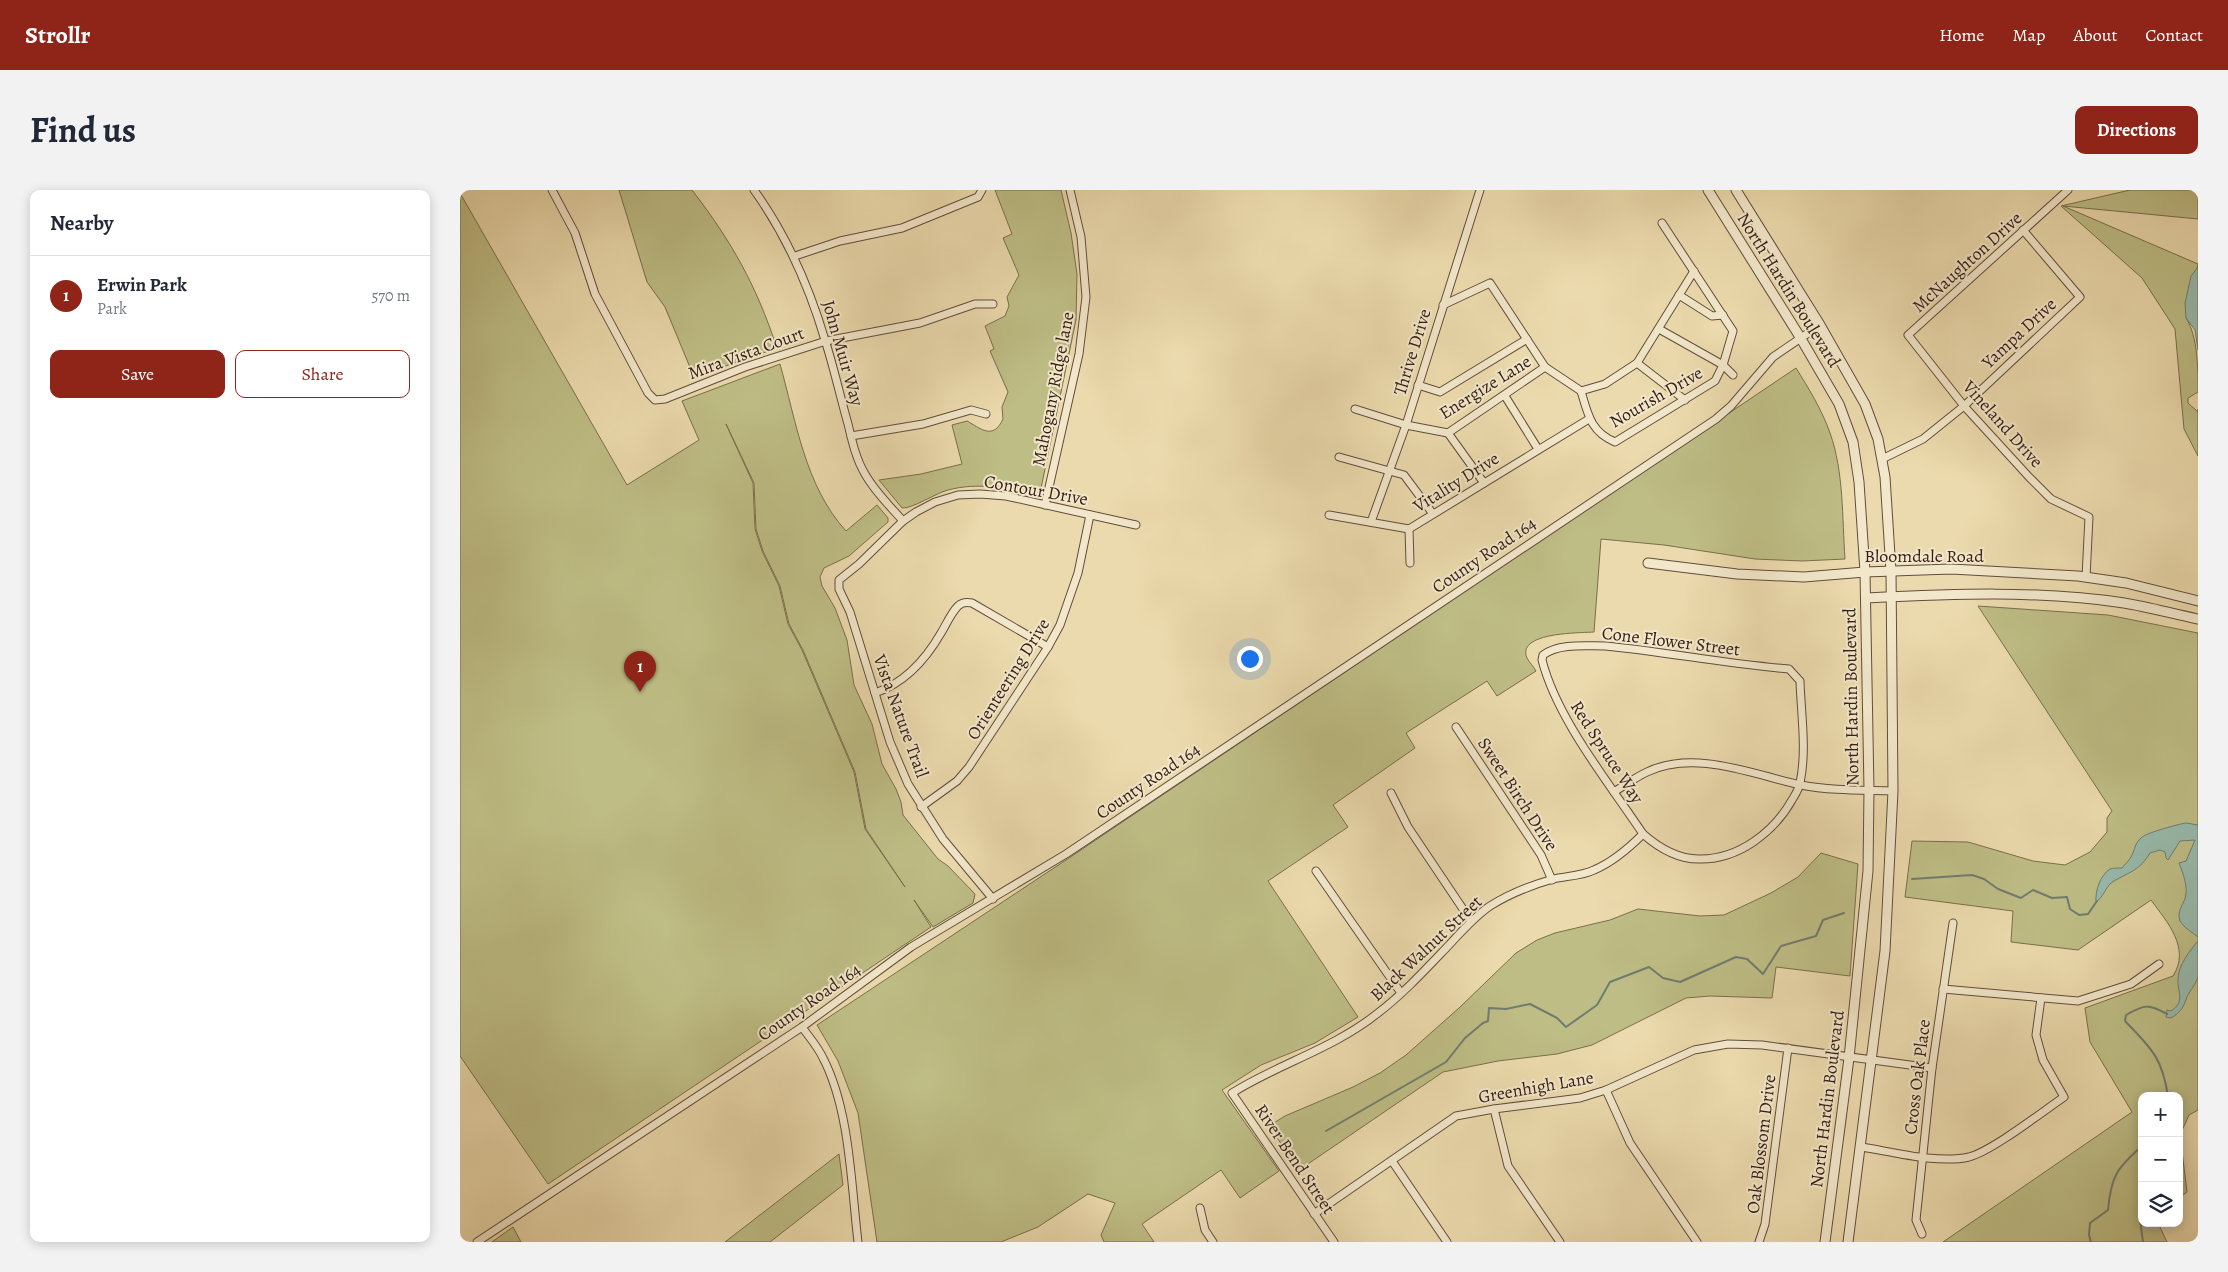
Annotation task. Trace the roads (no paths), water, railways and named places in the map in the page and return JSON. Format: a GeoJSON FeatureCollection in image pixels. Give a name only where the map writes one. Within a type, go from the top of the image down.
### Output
{"type":"FeatureCollection","features":[{"type":"Feature","properties":{"kind":"street","name":"Mira Vista Court"},"geometry":{"type":"LineString","coordinates":[[552,190],[578,240],[596,294],[648,393],[655,400],[665,399],[745,367],[826,341],[920,323],[975,304],[985,302],[993,304]]}},
{"type":"Feature","properties":{"kind":"street","name":"John Muir Way"},"geometry":{"type":"LineString","coordinates":[[754,190],[781,230],[795,256],[810,292],[826,341],[856,455],[875,490],[903,521]]}},
{"type":"Feature","properties":{"kind":"street","name":"Mahogany Ridge lane"},"geometry":{"type":"LineString","coordinates":[[1045,505],[1078,354],[1086,298],[1081,237],[1070,190]]}},
{"type":"Feature","properties":{"kind":"street","name":"Thrive Drive"},"geometry":{"type":"LineString","coordinates":[[1371,522],[1406,425],[1442,305],[1480,190]]}},
{"type":"Feature","properties":{"kind":"street","name":"North Hardin Boulevard"},"geometry":{"type":"LineString","coordinates":[[1708,190],[1800,337],[1839,404],[1853,442],[1859,482],[1866,598],[1869,790],[1868,871],[1849,1058],[1825,1242]]}},
{"type":"Feature","properties":{"kind":"street","name":"North Hardin Boulevard"},"geometry":{"type":"LineString","coordinates":[[1736,190],[1820,325],[1865,404],[1878,439],[1885,477],[1891,571],[1893,791],[1885,951],[1862,1147],[1848,1242]]}},
{"type":"Feature","properties":{"kind":"street","name":"McNaughton Drive"},"geometry":{"type":"LineString","coordinates":[[1908,336],[2068,190]]}},
{"type":"Feature","properties":{"kind":"street"},"geometry":{"type":"LineString","coordinates":[[795,256],[840,241],[879,234],[916,224],[978,197],[982,191]]}},
{"type":"Feature","properties":{"kind":"street","name":"Nourish Drive"},"geometry":{"type":"LineString","coordinates":[[1581,391],[1589,419],[1602,436],[1615,442],[1715,380],[1723,365],[1733,331],[1662,223]]}},
{"type":"Feature","properties":{"kind":"street","name":"Yampa Drive"},"geometry":{"type":"LineString","coordinates":[[1882,459],[1924,439],[1964,406],[2080,297],[2023,230]]}},
{"type":"Feature","properties":{"kind":"street"},"geometry":{"type":"LineString","coordinates":[[1442,305],[1490,283],[1545,367],[1581,391],[1605,384],[1637,363],[1694,271]]}},
{"type":"Feature","properties":{"kind":"street"},"geometry":{"type":"LineString","coordinates":[[1679,296],[1712,316],[1723,315]]}},
{"type":"Feature","properties":{"kind":"street","name":"County Road 164"},"geometry":{"type":"LineString","coordinates":[[477,1242],[802,1026],[911,947],[993,899],[1074,848],[1716,419],[1731,406],[1773,357],[1820,325]]}},
{"type":"Feature","properties":{"kind":"street"},"geometry":{"type":"LineString","coordinates":[[1659,329],[1723,365],[1733,375]]}},
{"type":"Feature","properties":{"kind":"street","name":"Vineland Drive"},"geometry":{"type":"LineString","coordinates":[[1908,336],[1964,406],[2023,471],[2052,499],[2089,517],[2086,577]]}},
{"type":"Feature","properties":{"kind":"street"},"geometry":{"type":"LineString","coordinates":[[1418,385],[1440,392],[1527,339]]}},
{"type":"Feature","properties":{"kind":"street"},"geometry":{"type":"LineString","coordinates":[[1637,363],[1685,400]]}},
{"type":"Feature","properties":{"kind":"street","name":"Energize Lane"},"geometry":{"type":"LineString","coordinates":[[1355,409],[1406,425],[1448,433],[1545,367]]}},
{"type":"Feature","properties":{"kind":"street"},"geometry":{"type":"LineString","coordinates":[[1505,396],[1538,449]]}},
{"type":"Feature","properties":{"kind":"street"},"geometry":{"type":"LineString","coordinates":[[851,436],[923,424],[971,410],[986,414]]}},
{"type":"Feature","properties":{"kind":"street","name":"Vitality Drive"},"geometry":{"type":"LineString","coordinates":[[1329,515],[1408,529],[1589,419]]}},
{"type":"Feature","properties":{"kind":"street"},"geometry":{"type":"LineString","coordinates":[[1448,433],[1484,483]]}},
{"type":"Feature","properties":{"kind":"street"},"geometry":{"type":"LineString","coordinates":[[1339,456],[1404,475],[1433,514]]}},
{"type":"Feature","properties":{"kind":"street","name":"Contour Drive"},"geometry":{"type":"LineString","coordinates":[[839,580],[859,564],[903,521],[935,502],[958,496],[980,494],[1006,496],[1136,525]]}},
{"type":"Feature","properties":{"kind":"street","name":"Orienteering Drive"},"geometry":{"type":"LineString","coordinates":[[921,807],[957,781],[970,767],[1048,647],[1068,606],[1078,573],[1090,515]]}},
{"type":"Feature","properties":{"kind":"street"},"geometry":{"type":"LineString","coordinates":[[1408,529],[1410,563]]}},
{"type":"Feature","properties":{"kind":"street","name":"Bloomdale Road"},"geometry":{"type":"LineString","coordinates":[[1648,563],[1737,574],[1804,577],[1865,572],[1951,569],[2086,577],[2126,583],[2198,601]]}},
{"type":"Feature","properties":{"kind":"street","name":"Vista Nature Trail"},"geometry":{"type":"LineString","coordinates":[[839,580],[839,589],[850,612],[900,767],[921,807],[942,839],[993,899]]}},
{"type":"Feature","properties":{"kind":"street"},"geometry":{"type":"LineString","coordinates":[[1866,598],[1950,594],[2032,595],[2124,603],[2198,619]]}},
{"type":"Feature","properties":{"kind":"street"},"geometry":{"type":"LineString","coordinates":[[875,693],[890,687],[915,668],[936,642],[957,606],[964,602],[972,603],[1048,647]]}},
{"type":"Feature","properties":{"kind":"street","name":"Cone Flower Street"},"geometry":{"type":"LineString","coordinates":[[1543,655],[1560,648],[1605,646],[1739,665],[1790,669],[1800,680],[1802,757],[1800,785]]}},
{"type":"Feature","properties":{"kind":"street","name":"Red Spruce Way"},"geometry":{"type":"LineString","coordinates":[[1543,655],[1544,665],[1566,719],[1643,834],[1656,846],[1677,856],[1700,860],[1723,856],[1747,846],[1768,831],[1785,813],[1800,785]]}},
{"type":"Feature","properties":{"kind":"street","name":"Sweet Birch Drive"},"geometry":{"type":"LineString","coordinates":[[1456,727],[1541,855],[1552,880]]}},
{"type":"Feature","properties":{"kind":"street"},"geometry":{"type":"LineString","coordinates":[[1614,792],[1648,771],[1667,765],[1687,763],[1747,770],[1800,785],[1830,790],[1893,791]]}},
{"type":"Feature","properties":{"kind":"street"},"geometry":{"type":"LineString","coordinates":[[1392,794],[1408,827],[1471,921]]}},
{"type":"Feature","properties":{"kind":"street","name":"Black Walnut Street"},"geometry":{"type":"LineString","coordinates":[[1232,1093],[1254,1079],[1314,1053],[1348,1035],[1379,1013],[1471,921],[1490,906],[1512,894],[1612,862],[1643,834]]}},
{"type":"Feature","properties":{"kind":"street"},"geometry":{"type":"LineString","coordinates":[[1316,871],[1401,993]]}},
{"type":"Feature","properties":{"kind":"street","name":"Cross Oak Place"},"geometry":{"type":"LineString","coordinates":[[1922,1234],[1916,1220],[1922,1156],[1932,1068],[1953,923]]}},
{"type":"Feature","properties":{"kind":"street"},"geometry":{"type":"LineString","coordinates":[[1943,989],[2078,1001],[2131,984],[2159,964]]}},
{"type":"Feature","properties":{"kind":"street"},"geometry":{"type":"LineString","coordinates":[[1862,1147],[1922,1156],[1970,1157],[1990,1147],[2064,1097],[2043,1060],[2036,1035],[2041,998]]}},
{"type":"Feature","properties":{"kind":"street"},"geometry":{"type":"LineString","coordinates":[[802,1026],[823,1058],[835,1086],[843,1116],[858,1242]]}},
{"type":"Feature","properties":{"kind":"street","name":"Greenhigh Lane"},"geometry":{"type":"LineString","coordinates":[[1314,1214],[1392,1161],[1430,1132],[1456,1116],[1580,1098],[1606,1090],[1694,1050],[1728,1044],[1788,1048],[1849,1058],[1932,1068]]}},
{"type":"Feature","properties":{"kind":"street","name":"Oak Blossom Drive"},"geometry":{"type":"LineString","coordinates":[[1758,1242],[1765,1224],[1788,1048]]}},
{"type":"Feature","properties":{"kind":"street"},"geometry":{"type":"LineString","coordinates":[[1606,1090],[1630,1143],[1697,1242]]}},
{"type":"Feature","properties":{"kind":"street","name":"River Bend Street"},"geometry":{"type":"LineString","coordinates":[[1232,1093],[1334,1242]]}},
{"type":"Feature","properties":{"kind":"street"},"geometry":{"type":"LineString","coordinates":[[1494,1109],[1508,1166],[1560,1242]]}},
{"type":"Feature","properties":{"kind":"street"},"geometry":{"type":"LineString","coordinates":[[1392,1161],[1447,1242]]}},
{"type":"Feature","properties":{"kind":"street"},"geometry":{"type":"LineString","coordinates":[[1200,1208],[1205,1230],[1213,1242]]}},
{"type":"Feature","properties":{"kind":"waterway"},"geometry":{"type":"LineString","coordinates":[[1912,879],[1972,875],[1984,879],[1998,889],[2021,898],[2033,890],[2052,898],[2067,897],[2070,909],[2079,915],[2088,914],[2097,901]]}},
{"type":"Feature","properties":{"kind":"waterway"},"geometry":{"type":"LineString","coordinates":[[1326,1131],[1446,1062],[1465,1038],[1488,1021],[1489,1008],[1506,1009],[1530,1004],[1557,1018],[1566,1027],[1597,1005],[1610,982],[1649,967],[1663,978],[1680,982],[1736,957],[1747,959],[1763,974],[1781,946],[1816,936],[1823,920],[1844,913]]}},
{"type":"Feature","properties":{"kind":"waterway"},"geometry":{"type":"LineString","coordinates":[[2167,1014],[2155,1008],[2142,1007],[2126,1015],[2125,1021],[2148,1046],[2159,1062],[2167,1092]]}},
{"type":"Feature","properties":{"kind":"waterway"},"geometry":{"type":"LineString","coordinates":[[2091,1242],[2089,1235],[2090,1223],[2108,1210],[2113,1181],[2121,1167],[2138,1150]]}},
{"type":"Feature","properties":{"kind":"waterway"},"geometry":{"type":"LineString","coordinates":[[2141,1227],[2143,1242]]}},
{"type":"Feature","properties":{"kind":"place","name":"Erwin Park"},"geometry":{"type":"Point","coordinates":[640,692]}}]}
